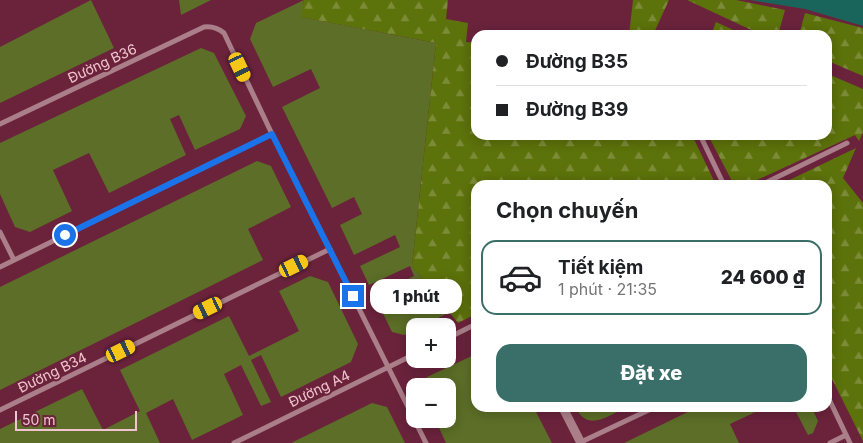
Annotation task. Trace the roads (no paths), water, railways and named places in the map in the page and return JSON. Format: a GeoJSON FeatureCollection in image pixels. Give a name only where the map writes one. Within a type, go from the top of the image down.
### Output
{"type":"FeatureCollection","features":[{"type":"Feature","properties":{"kind":"street","name":"Đường B36"},"geometry":{"type":"LineString","coordinates":[[0,124],[204,27],[215,28],[224,33],[272,134]]}},
{"type":"Feature","properties":{"kind":"street"},"geometry":{"type":"LineString","coordinates":[[0,267],[272,134],[426,443]]}},
{"type":"Feature","properties":{"kind":"street"},"geometry":{"type":"LineString","coordinates":[[702,140],[722,180]]}},
{"type":"Feature","properties":{"kind":"street"},"geometry":{"type":"LineString","coordinates":[[771,180],[847,143]]}},
{"type":"Feature","properties":{"kind":"street"},"geometry":{"type":"LineString","coordinates":[[0,232],[14,260]]}},
{"type":"Feature","properties":{"kind":"street","name":"Đường B34"},"geometry":{"type":"LineString","coordinates":[[0,410],[330,249]]}},
{"type":"Feature","properties":{"kind":"street"},"geometry":{"type":"LineString","coordinates":[[456,334],[471,326]]}},
{"type":"Feature","properties":{"kind":"street","name":"Đường A4"},"geometry":{"type":"LineString","coordinates":[[234,443],[406,358]]}},
{"type":"Feature","properties":{"kind":"street"},"geometry":{"type":"LineString","coordinates":[[832,405],[850,443]]}},
{"type":"Feature","properties":{"kind":"street"},"geometry":{"type":"LineString","coordinates":[[566,412],[581,443],[644,412]]}},
{"type":"Feature","properties":{"kind":"street"},"geometry":{"type":"LineString","coordinates":[[830,443],[846,435]]}}]}
